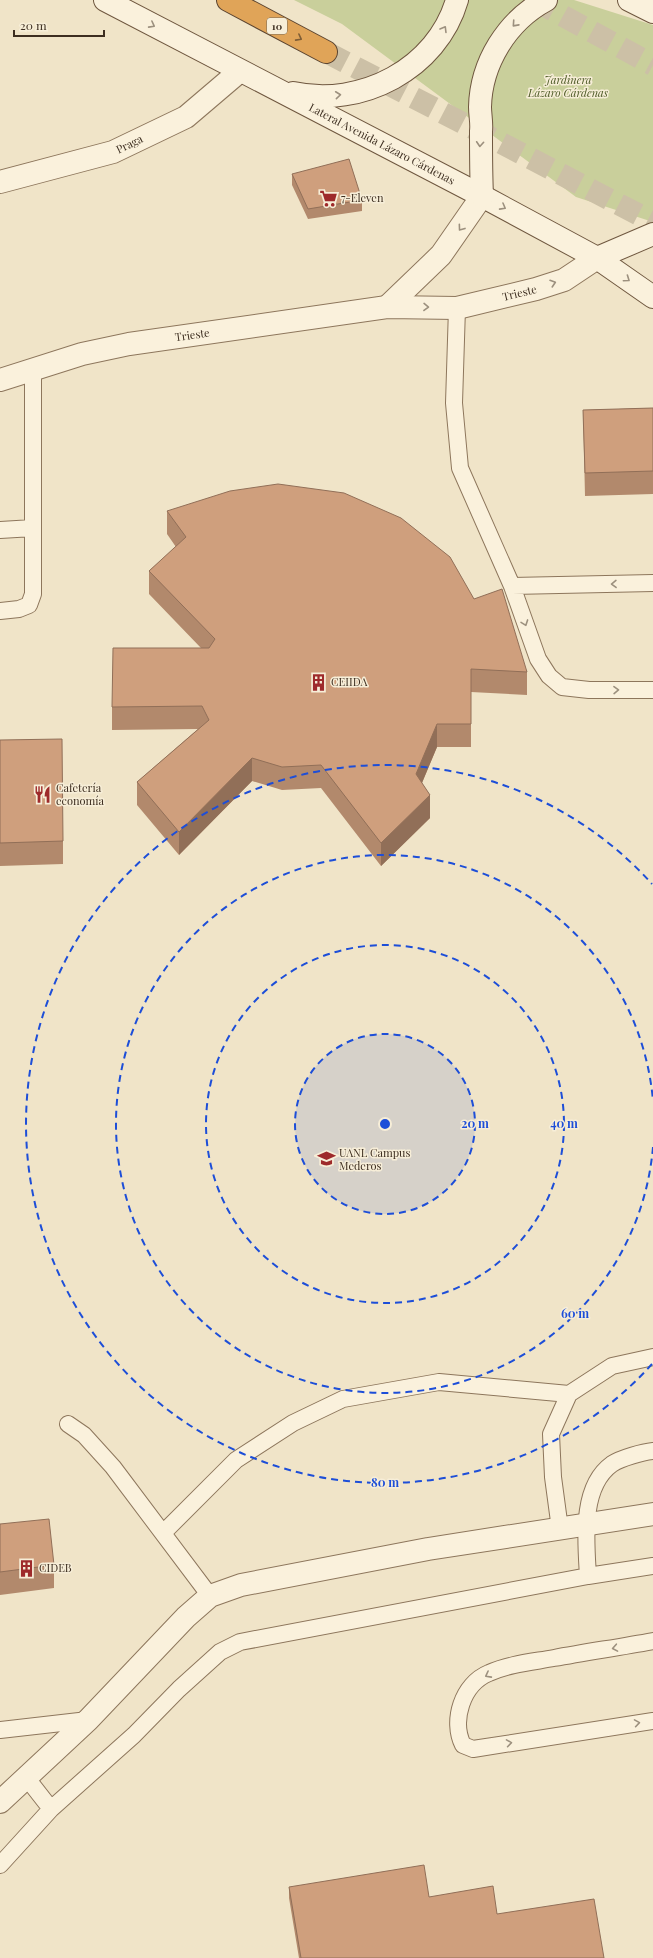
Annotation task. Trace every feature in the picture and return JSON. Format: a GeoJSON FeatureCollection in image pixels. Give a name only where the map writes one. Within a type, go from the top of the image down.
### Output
{"type":"FeatureCollection","features":[{"type":"Feature","properties":{"kind":"highway","name":"10"},"geometry":{"type":"LineString","coordinates":[[228,0],[326,52]]}},
{"type":"Feature","properties":{"kind":"street","name":"Lateral Avenida Lázaro Cárdenas"},"geometry":{"type":"LineString","coordinates":[[105,0],[482,196],[597,258],[653,297]]}},
{"type":"Feature","properties":{"kind":"street"},"geometry":{"type":"LineString","coordinates":[[272,88],[303,95],[327,97],[350,94],[373,88],[394,78],[414,65],[444,30],[457,0]]}},
{"type":"Feature","properties":{"kind":"street"},"geometry":{"type":"LineString","coordinates":[[387,307],[441,255],[482,196],[480,107],[483,83],[488,68],[502,40],[517,21],[535,6],[546,0]]}},
{"type":"Feature","properties":{"kind":"street"},"geometry":{"type":"LineString","coordinates":[[629,0],[653,12]]}},
{"type":"Feature","properties":{"kind":"street","name":"Praga"},"geometry":{"type":"LineString","coordinates":[[0,182],[114,152],[186,117],[240,71]]}},
{"type":"Feature","properties":{"kind":"street","name":"Trieste"},"geometry":{"type":"LineString","coordinates":[[0,380],[82,354],[129,344],[387,307],[456,308],[536,289],[564,280],[597,258],[653,234]]}},
{"type":"Feature","properties":{"kind":"street"},"geometry":{"type":"LineString","coordinates":[[0,1802],[88,1720],[186,1617],[210,1596],[241,1585],[428,1549],[653,1514]]}},
{"type":"Feature","properties":{"kind":"lane"},"geometry":{"type":"LineString","coordinates":[[456,308],[454,403],[460,468],[512,586],[538,659],[549,676],[562,687],[589,690],[653,690]]}},
{"type":"Feature","properties":{"kind":"lane"},"geometry":{"type":"LineString","coordinates":[[0,611],[19,609],[29,604],[34,594],[34,369]]}},
{"type":"Feature","properties":{"kind":"lane"},"geometry":{"type":"LineString","coordinates":[[0,530],[33,528]]}},
{"type":"Feature","properties":{"kind":"lane"},"geometry":{"type":"LineString","coordinates":[[512,586],[653,583]]}},
{"type":"Feature","properties":{"kind":"lane"},"geometry":{"type":"LineString","coordinates":[[560,1529],[553,1477],[551,1434],[569,1394],[612,1366],[653,1357]]}},
{"type":"Feature","properties":{"kind":"lane"},"geometry":{"type":"LineString","coordinates":[[163,1533],[236,1460],[293,1423],[343,1400],[439,1382],[569,1394]]}},
{"type":"Feature","properties":{"kind":"lane"},"geometry":{"type":"LineString","coordinates":[[68,1424],[84,1435],[112,1467],[210,1596]]}},
{"type":"Feature","properties":{"kind":"lane"},"geometry":{"type":"LineString","coordinates":[[588,1576],[586,1525],[595,1483],[612,1464],[644,1452],[653,1451]]}},
{"type":"Feature","properties":{"kind":"lane"},"geometry":{"type":"LineString","coordinates":[[0,1865],[51,1809],[134,1735],[179,1689],[220,1652],[240,1642],[588,1576],[653,1566]]}},
{"type":"Feature","properties":{"kind":"lane"},"geometry":{"type":"LineString","coordinates":[[653,1641],[520,1664],[488,1673],[470,1687],[461,1705],[458,1724],[459,1736],[463,1746],[473,1749],[653,1721]]}},
{"type":"Feature","properties":{"kind":"lane"},"geometry":{"type":"LineString","coordinates":[[0,1730],[88,1720]]}},
{"type":"Feature","properties":{"kind":"lane"},"geometry":{"type":"LineString","coordinates":[[26,1777],[51,1809]]}},
{"type":"Feature","properties":{"kind":"green space","name":"Jardinera Lázaro Cárdenas"},"geometry":{"type":"Polygon","coordinates":[[[294,0],[574,0],[653,25],[653,222],[576,197],[342,24],[294,0]]]}},
{"type":"Feature","properties":{"kind":"building","name":"7-Eleven"},"geometry":{"type":"Polygon","coordinates":[[[349,159],[362,200],[308,209],[292,174],[349,159]]]}},
{"type":"Feature","properties":{"kind":"building"},"geometry":{"type":"Polygon","coordinates":[[[653,408],[653,471],[585,473],[583,410],[653,408]]]}},
{"type":"Feature","properties":{"kind":"building","name":"CEIIDA"},"geometry":{"type":"Polygon","coordinates":[[[278,484],[344,493],[401,518],[450,557],[474,599],[502,589],[527,672],[471,669],[471,724],[437,724],[416,774],[430,795],[381,843],[321,765],[282,767],[252,758],[179,832],[137,782],[209,720],[202,706],[112,707],[113,648],[209,648],[215,639],[149,571],[186,537],[167,511],[230,491],[278,484]]]}},
{"type":"Feature","properties":{"kind":"building"},"geometry":{"type":"Polygon","coordinates":[[[62,739],[63,841],[0,843],[0,740],[62,739]]]}},
{"type":"Feature","properties":{"kind":"building"},"geometry":{"type":"Polygon","coordinates":[[[49,1519],[54,1565],[0,1572],[0,1524],[49,1519]]]}},
{"type":"Feature","properties":{"kind":"building"},"geometry":{"type":"Polygon","coordinates":[[[424,1865],[429,1897],[493,1886],[497,1914],[594,1899],[604,1958],[301,1958],[289,1887],[424,1865]]]}},
{"type":"Feature","properties":{"kind":"tunnel"},"geometry":{"type":"LineString","coordinates":[[534,0],[653,65]]}},
{"type":"Feature","properties":{"kind":"tunnel"},"geometry":{"type":"LineString","coordinates":[[326,52],[653,222]]}},
{"type":"Feature","properties":{"kind":"place","name":"7-Eleven"},"geometry":{"type":"Point","coordinates":[328,198]}},
{"type":"Feature","properties":{"kind":"place","name":"CEIIDA"},"geometry":{"type":"Point","coordinates":[318,682]}},
{"type":"Feature","properties":{"kind":"place","name":"Cafetería economía"},"geometry":{"type":"Point","coordinates":[43,794]}},
{"type":"Feature","properties":{"kind":"place","name":"UANL Campus Mederos"},"geometry":{"type":"Point","coordinates":[326,1159]}},
{"type":"Feature","properties":{"kind":"place","name":"CIDEB"},"geometry":{"type":"Point","coordinates":[26,1568]}}]}
